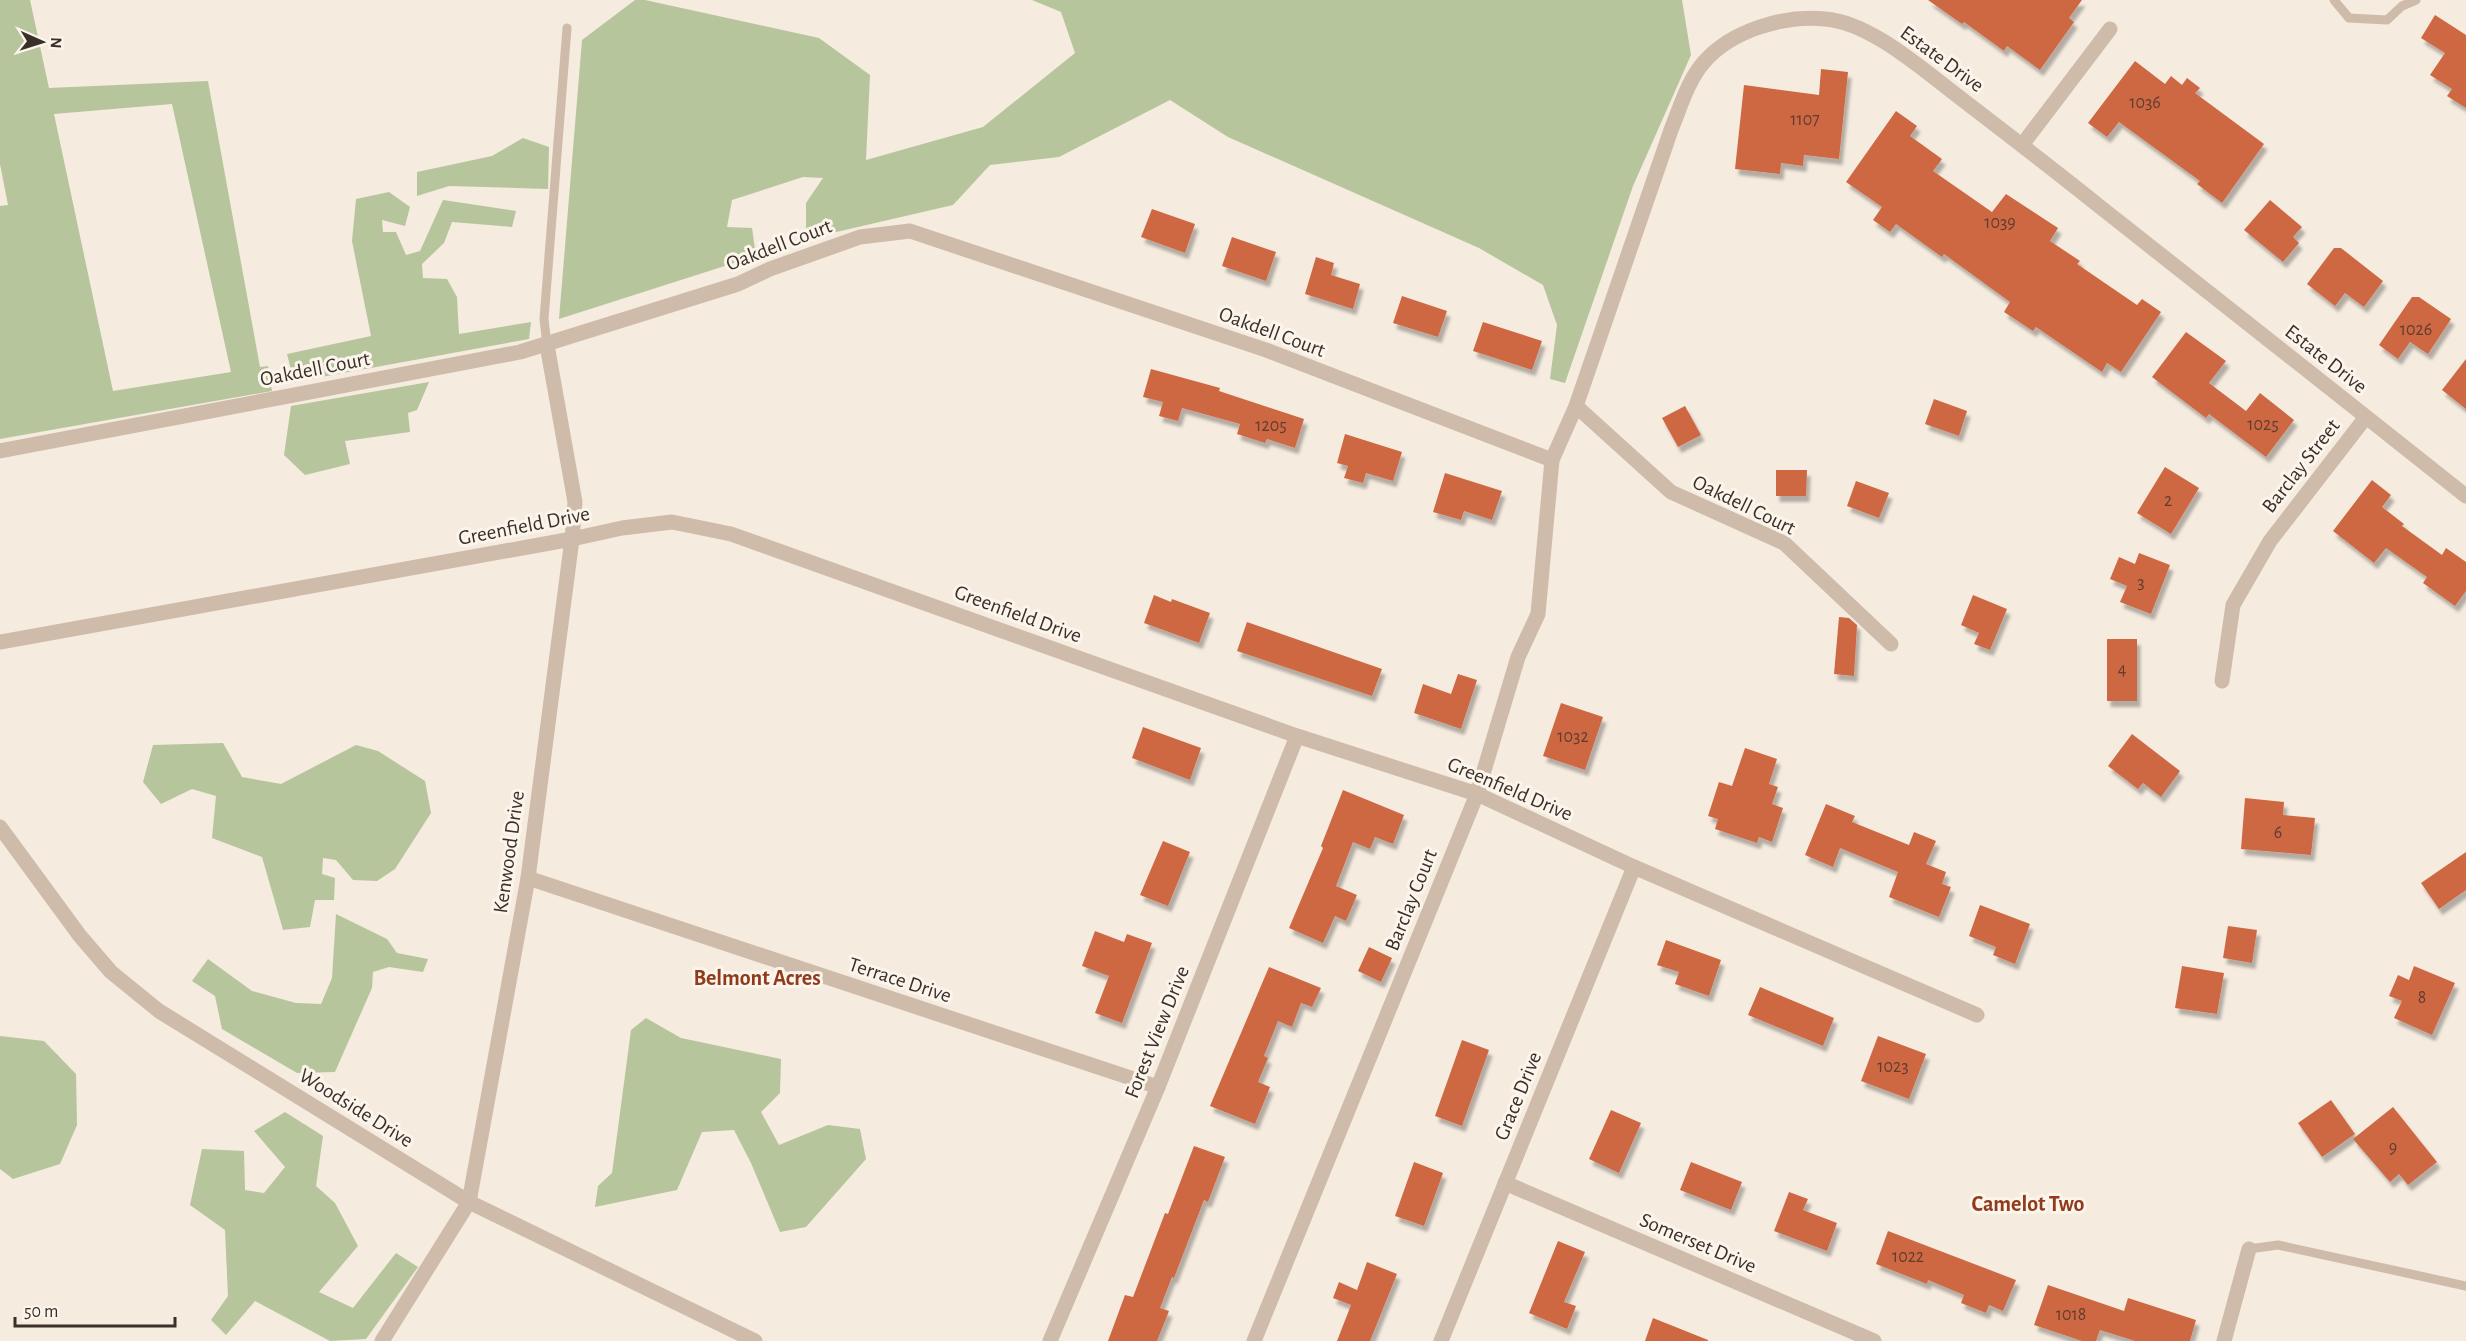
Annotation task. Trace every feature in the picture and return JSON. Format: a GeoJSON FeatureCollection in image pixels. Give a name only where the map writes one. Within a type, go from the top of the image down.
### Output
{"type":"FeatureCollection","features":[{"type":"Feature","properties":{"kind":"street","name":"Estate Drive"},"geometry":{"type":"LineString","coordinates":[[1552,460],[1576,406],[1671,130],[1703,62],[1728,41],[1758,28],[1789,20],[1826,19],[1866,31],[2022,145],[2466,496]]}},
{"type":"Feature","properties":{"kind":"street"},"geometry":{"type":"LineString","coordinates":[[2022,145],[2110,29]]}},
{"type":"Feature","properties":{"kind":"street","name":"Oakdell Court"},"geometry":{"type":"LineString","coordinates":[[0,451],[547,345],[738,284],[770,269],[860,237],[910,231],[1266,351],[1552,460]]}},
{"type":"Feature","properties":{"kind":"street","name":"Kenwood Drive"},"geometry":{"type":"LineString","coordinates":[[382,1341],[469,1202],[528,878],[575,502],[547,345]]}},
{"type":"Feature","properties":{"kind":"street","name":"Oakdell Court"},"geometry":{"type":"LineString","coordinates":[[1576,406],[1671,492],[1784,543],[1891,644]]}},
{"type":"Feature","properties":{"kind":"street","name":"Barclay Street"},"geometry":{"type":"LineString","coordinates":[[2222,681],[2233,606],[2270,541],[2366,417]]}},
{"type":"Feature","properties":{"kind":"street","name":"Barclay Court"},"geometry":{"type":"LineString","coordinates":[[1254,1341],[1477,794],[1518,657],[1538,614],[1552,460]]}},
{"type":"Feature","properties":{"kind":"street","name":"Greenfield Drive"},"geometry":{"type":"LineString","coordinates":[[0,642],[572,539],[622,528],[672,522],[731,534],[1297,736],[1477,794],[1634,867],[1977,1015]]}},
{"type":"Feature","properties":{"kind":"street","name":"Forest View Drive"},"geometry":{"type":"LineString","coordinates":[[1050,1341],[1158,1087],[1297,736]]}},
{"type":"Feature","properties":{"kind":"street","name":"Woodside Drive"},"geometry":{"type":"LineString","coordinates":[[0,827],[80,936],[111,972],[151,1005],[469,1202],[755,1341]]}},
{"type":"Feature","properties":{"kind":"street","name":"Grace Drive"},"geometry":{"type":"LineString","coordinates":[[1442,1341],[1634,867]]}},
{"type":"Feature","properties":{"kind":"street","name":"Terrace Drive"},"geometry":{"type":"LineString","coordinates":[[528,878],[1158,1087]]}},
{"type":"Feature","properties":{"kind":"street","name":"Somerset Drive"},"geometry":{"type":"LineString","coordinates":[[1505,1183],[1874,1341]]}},
{"type":"Feature","properties":{"kind":"street"},"geometry":{"type":"LineString","coordinates":[[2224,1341],[2249,1250]]}},
{"type":"Feature","properties":{"kind":"lane"},"geometry":{"type":"LineString","coordinates":[[2334,0],[2349,18],[2387,20],[2402,6],[2416,0]]}},
{"type":"Feature","properties":{"kind":"lane"},"geometry":{"type":"LineString","coordinates":[[547,345],[544,319],[567,28]]}},
{"type":"Feature","properties":{"kind":"lane"},"geometry":{"type":"LineString","coordinates":[[2249,1250],[2278,1245],[2466,1286]]}},
{"type":"Feature","properties":{"kind":"green space"},"geometry":{"type":"Polygon","coordinates":[[[0,0],[30,0],[49,88],[208,81],[260,367],[268,366],[272,391],[0,439],[0,206],[8,205],[0,164],[0,0]],[[172,104],[54,114],[113,391],[231,372],[172,104]]]}},
{"type":"Feature","properties":{"kind":"green space"},"geometry":{"type":"Polygon","coordinates":[[[635,0],[645,0],[819,38],[870,75],[866,160],[983,127],[1075,53],[1061,12],[1032,0],[1682,0],[1691,55],[1633,186],[1565,383],[1550,379],[1557,325],[1543,285],[1479,248],[1228,137],[1170,100],[1059,157],[990,165],[953,205],[806,239],[806,203],[823,178],[803,177],[732,200],[727,227],[752,228],[756,256],[559,319],[582,40],[635,0]]]}},
{"type":"Feature","properties":{"kind":"green space"},"geometry":{"type":"Polygon","coordinates":[[[523,138],[549,147],[548,189],[449,186],[417,196],[417,172],[492,156],[523,138]]]}},
{"type":"Feature","properties":{"kind":"green space"},"geometry":{"type":"Polygon","coordinates":[[[389,192],[410,207],[405,226],[382,220],[383,232],[396,232],[406,255],[420,251],[443,200],[516,211],[512,227],[452,222],[444,243],[422,264],[423,278],[447,279],[457,297],[459,334],[531,322],[529,339],[294,382],[287,354],[371,336],[352,241],[356,199],[389,192]]]}},
{"type":"Feature","properties":{"kind":"green space"},"geometry":{"type":"Polygon","coordinates":[[[429,382],[417,410],[408,413],[410,432],[345,441],[350,464],[305,475],[284,455],[291,406],[429,382]]]}},
{"type":"Feature","properties":{"kind":"green space"},"geometry":{"type":"Polygon","coordinates":[[[223,743],[242,777],[281,784],[356,745],[378,751],[425,781],[431,813],[395,869],[377,881],[353,880],[336,860],[323,858],[322,874],[335,878],[334,900],[315,900],[310,927],[283,930],[262,857],[212,838],[216,796],[192,789],[161,804],[143,782],[153,745],[223,743]]]}},
{"type":"Feature","properties":{"kind":"green space"},"geometry":{"type":"Polygon","coordinates":[[[336,914],[387,939],[397,953],[428,959],[423,972],[389,967],[373,972],[372,988],[335,1072],[297,1073],[222,1029],[215,996],[192,981],[208,959],[252,991],[296,1003],[321,1004],[332,978],[336,914]]]}},
{"type":"Feature","properties":{"kind":"green space"},"geometry":{"type":"Polygon","coordinates":[[[646,1018],[681,1038],[781,1059],[780,1093],[761,1112],[779,1145],[828,1125],[860,1129],[866,1159],[806,1227],[780,1232],[751,1163],[734,1130],[702,1132],[677,1190],[595,1207],[598,1186],[612,1173],[631,1030],[646,1018]]]}},
{"type":"Feature","properties":{"kind":"green space"},"geometry":{"type":"Polygon","coordinates":[[[0,1036],[44,1041],[76,1074],[77,1125],[60,1164],[13,1179],[0,1169],[0,1036]]]}},
{"type":"Feature","properties":{"kind":"green space"},"geometry":{"type":"Polygon","coordinates":[[[285,1112],[323,1136],[316,1186],[335,1203],[358,1246],[319,1292],[353,1308],[396,1253],[418,1267],[366,1339],[330,1341],[255,1301],[226,1335],[211,1320],[228,1296],[225,1230],[190,1205],[202,1149],[244,1151],[245,1190],[264,1193],[285,1167],[254,1131],[285,1112]]]}},
{"type":"Feature","properties":{"kind":"building"},"geometry":{"type":"Polygon","coordinates":[[[1928,0],[2082,0],[2069,18],[2074,22],[2040,70],[2007,46],[2004,51],[1928,0]]]}},
{"type":"Feature","properties":{"kind":"building"},"geometry":{"type":"Polygon","coordinates":[[[2435,15],[2466,35],[2466,108],[2447,96],[2452,89],[2430,75],[2445,53],[2421,38],[2435,15]]]}},
{"type":"Feature","properties":{"kind":"building"},"geometry":{"type":"Polygon","coordinates":[[[2135,61],[2165,84],[2171,76],[2182,85],[2187,78],[2200,88],[2195,93],[2264,144],[2222,203],[2197,184],[2200,181],[2119,122],[2107,137],[2088,123],[2135,61]]]}},
{"type":"Feature","properties":{"kind":"building"},"geometry":{"type":"Polygon","coordinates":[[[1821,69],[1848,72],[1839,159],[1804,155],[1803,166],[1781,163],[1780,174],[1735,169],[1744,85],[1819,95],[1821,69]]]}},
{"type":"Feature","properties":{"kind":"building"},"geometry":{"type":"Polygon","coordinates":[[[1896,111],[1917,126],[1910,136],[1942,159],[1933,171],[1992,212],[2006,194],[2058,228],[2050,241],[2080,261],[2077,264],[2137,305],[2142,299],[2161,312],[2121,372],[2107,363],[2102,372],[2036,327],[2033,331],[2004,312],[2010,302],[1944,254],[1942,257],[1896,224],[1890,232],[1873,220],[1882,207],[1846,182],[1896,111]]]}},
{"type":"Feature","properties":{"kind":"building"},"geometry":{"type":"Polygon","coordinates":[[[2270,200],[2302,227],[2293,237],[2299,243],[2283,262],[2244,230],[2270,200]]]}},
{"type":"Feature","properties":{"kind":"building"},"geometry":{"type":"Polygon","coordinates":[[[1152,209],[1195,224],[1185,253],[1141,237],[1152,209]]]}},
{"type":"Feature","properties":{"kind":"building"},"geometry":{"type":"Polygon","coordinates":[[[1232,237],[1276,252],[1266,281],[1222,266],[1232,237]]]}},
{"type":"Feature","properties":{"kind":"building"},"geometry":{"type":"Polygon","coordinates":[[[2334,248],[2341,248],[2383,281],[2364,307],[2345,293],[2335,306],[2307,284],[2334,248]]]}},
{"type":"Feature","properties":{"kind":"building"},"geometry":{"type":"Polygon","coordinates":[[[1316,257],[1334,263],[1331,275],[1360,284],[1353,309],[1305,294],[1316,257]]]}},
{"type":"Feature","properties":{"kind":"building"},"geometry":{"type":"Polygon","coordinates":[[[1402,296],[1447,311],[1438,337],[1393,323],[1402,296]]]}},
{"type":"Feature","properties":{"kind":"building"},"geometry":{"type":"Polygon","coordinates":[[[2412,297],[2419,297],[2451,319],[2428,354],[2410,342],[2398,359],[2379,345],[2412,297]]]}},
{"type":"Feature","properties":{"kind":"building"},"geometry":{"type":"Polygon","coordinates":[[[1483,322],[1542,341],[1532,370],[1473,351],[1483,322]]]}},
{"type":"Feature","properties":{"kind":"building"},"geometry":{"type":"Polygon","coordinates":[[[2186,332],[2226,361],[2209,383],[2246,411],[2260,393],[2294,420],[2266,457],[2209,414],[2206,418],[2152,377],[2186,332]]]}},
{"type":"Feature","properties":{"kind":"building"},"geometry":{"type":"Polygon","coordinates":[[[2466,359],[2466,409],[2442,390],[2466,359]]]}},
{"type":"Feature","properties":{"kind":"building"},"geometry":{"type":"Polygon","coordinates":[[[1151,369],[1220,388],[1219,391],[1304,419],[1295,448],[1267,439],[1265,443],[1237,434],[1240,424],[1182,408],[1178,421],[1159,416],[1163,402],[1143,397],[1151,369]]]}},
{"type":"Feature","properties":{"kind":"building"},"geometry":{"type":"Polygon","coordinates":[[[1934,399],[1967,411],[1959,436],[1925,424],[1934,399]]]}},
{"type":"Feature","properties":{"kind":"building"},"geometry":{"type":"Polygon","coordinates":[[[1685,406],[1701,435],[1678,447],[1662,418],[1685,406]]]}},
{"type":"Feature","properties":{"kind":"building"},"geometry":{"type":"Polygon","coordinates":[[[1345,434],[1402,452],[1393,481],[1366,473],[1363,483],[1344,478],[1348,466],[1337,463],[1345,434]]]}},
{"type":"Feature","properties":{"kind":"building"},"geometry":{"type":"Polygon","coordinates":[[[2165,467],[2199,488],[2171,534],[2137,513],[2165,467]]]}},
{"type":"Feature","properties":{"kind":"building"},"geometry":{"type":"Polygon","coordinates":[[[1776,470],[1807,470],[1806,496],[1776,496],[1776,470]]]}},
{"type":"Feature","properties":{"kind":"building"},"geometry":{"type":"Polygon","coordinates":[[[1445,473],[1502,491],[1492,520],[1464,511],[1461,520],[1433,512],[1445,473]]]}},
{"type":"Feature","properties":{"kind":"building"},"geometry":{"type":"Polygon","coordinates":[[[2372,480],[2391,495],[2382,507],[2404,524],[2402,526],[2442,555],[2446,548],[2466,562],[2466,591],[2455,606],[2423,583],[2427,577],[2386,548],[2374,563],[2333,531],[2372,480]]]}},
{"type":"Feature","properties":{"kind":"building"},"geometry":{"type":"Polygon","coordinates":[[[1856,481],[1889,493],[1879,518],[1847,506],[1856,481]]]}},
{"type":"Feature","properties":{"kind":"building"},"geometry":{"type":"Polygon","coordinates":[[[2139,553],[2170,565],[2151,614],[2120,602],[2127,586],[2110,579],[2119,557],[2135,564],[2139,553]]]}},
{"type":"Feature","properties":{"kind":"building"},"geometry":{"type":"Polygon","coordinates":[[[1154,595],[1210,613],[1199,643],[1144,623],[1154,595]]]}},
{"type":"Feature","properties":{"kind":"building"},"geometry":{"type":"Polygon","coordinates":[[[1973,595],[2007,609],[1990,650],[1974,644],[1979,633],[1961,625],[1973,595]]]}},
{"type":"Feature","properties":{"kind":"building"},"geometry":{"type":"Polygon","coordinates":[[[1839,617],[1849,618],[1857,625],[1854,676],[1834,674],[1839,617]]]}},
{"type":"Feature","properties":{"kind":"building"},"geometry":{"type":"Polygon","coordinates":[[[1247,622],[1382,669],[1372,696],[1237,651],[1247,622]]]}},
{"type":"Feature","properties":{"kind":"building"},"geometry":{"type":"Polygon","coordinates":[[[2107,639],[2137,639],[2137,701],[2107,701],[2107,639]]]}},
{"type":"Feature","properties":{"kind":"building"},"geometry":{"type":"Polygon","coordinates":[[[1458,674],[1477,680],[1461,729],[1414,713],[1423,684],[1451,694],[1458,674]]]}},
{"type":"Feature","properties":{"kind":"building"},"geometry":{"type":"Polygon","coordinates":[[[1561,703],[1603,717],[1585,770],[1543,756],[1561,703]]]}},
{"type":"Feature","properties":{"kind":"building"},"geometry":{"type":"Polygon","coordinates":[[[1143,727],[1201,748],[1190,780],[1132,758],[1143,727]]]}},
{"type":"Feature","properties":{"kind":"building"},"geometry":{"type":"Polygon","coordinates":[[[2132,734],[2180,771],[2161,797],[2143,783],[2138,789],[2108,766],[2132,734]]]}},
{"type":"Feature","properties":{"kind":"building"},"geometry":{"type":"Polygon","coordinates":[[[1745,748],[1777,759],[1769,784],[1778,787],[1772,804],[1783,808],[1772,842],[1759,837],[1757,843],[1715,829],[1718,819],[1708,816],[1719,782],[1732,786],[1745,748]]]}},
{"type":"Feature","properties":{"kind":"building"},"geometry":{"type":"Polygon","coordinates":[[[1343,790],[1404,815],[1393,844],[1375,837],[1370,849],[1353,842],[1336,886],[1357,895],[1346,921],[1335,916],[1323,943],[1289,928],[1323,848],[1321,846],[1343,790]]]}},
{"type":"Feature","properties":{"kind":"building"},"geometry":{"type":"Polygon","coordinates":[[[2245,798],[2284,802],[2283,815],[2315,818],[2311,855],[2241,849],[2245,798]]]}},
{"type":"Feature","properties":{"kind":"building"},"geometry":{"type":"Polygon","coordinates":[[[1826,804],[1855,816],[1852,822],[1909,845],[1914,832],[1936,841],[1926,864],[1946,872],[1942,884],[1951,887],[1939,917],[1889,897],[1898,872],[1840,848],[1833,867],[1805,855],[1826,804]]]}},
{"type":"Feature","properties":{"kind":"building"},"geometry":{"type":"Polygon","coordinates":[[[1163,841],[1190,852],[1168,906],[1140,895],[1163,841]]]}},
{"type":"Feature","properties":{"kind":"building"},"geometry":{"type":"Polygon","coordinates":[[[2466,852],[2466,890],[2439,909],[2421,883],[2466,852]]]}},
{"type":"Feature","properties":{"kind":"building"},"geometry":{"type":"Polygon","coordinates":[[[1980,905],[2030,924],[2015,964],[1993,955],[1996,947],[1969,936],[1980,905]]]}},
{"type":"Feature","properties":{"kind":"building"},"geometry":{"type":"Polygon","coordinates":[[[2228,926],[2257,930],[2252,963],[2223,958],[2228,926]]]}},
{"type":"Feature","properties":{"kind":"building"},"geometry":{"type":"Polygon","coordinates":[[[1095,931],[1124,942],[1127,934],[1152,943],[1122,1023],[1095,1013],[1109,976],[1082,966],[1095,931]]]}},
{"type":"Feature","properties":{"kind":"building"},"geometry":{"type":"Polygon","coordinates":[[[1666,940],[1721,960],[1709,996],[1675,984],[1679,972],[1657,965],[1666,940]]]}},
{"type":"Feature","properties":{"kind":"building"},"geometry":{"type":"Polygon","coordinates":[[[1369,947],[1392,958],[1381,982],[1358,971],[1369,947]]]}},
{"type":"Feature","properties":{"kind":"building"},"geometry":{"type":"Polygon","coordinates":[[[2182,966],[2224,973],[2217,1014],[2175,1008],[2182,966]]]}},
{"type":"Feature","properties":{"kind":"building"},"geometry":{"type":"Polygon","coordinates":[[[2414,966],[2455,983],[2432,1035],[2394,1018],[2402,1001],[2389,996],[2398,975],[2409,980],[2414,966]]]}},
{"type":"Feature","properties":{"kind":"building"},"geometry":{"type":"Polygon","coordinates":[[[1269,967],[1321,988],[1312,1007],[1301,1003],[1292,1027],[1278,1021],[1264,1056],[1268,1058],[1258,1082],[1270,1087],[1255,1124],[1210,1106],[1269,967]]]}},
{"type":"Feature","properties":{"kind":"building"},"geometry":{"type":"Polygon","coordinates":[[[1760,987],[1834,1018],[1823,1046],[1748,1015],[1760,987]]]}},
{"type":"Feature","properties":{"kind":"building"},"geometry":{"type":"Polygon","coordinates":[[[1878,1036],[1926,1054],[1909,1099],[1861,1081],[1878,1036]]]}},
{"type":"Feature","properties":{"kind":"building"},"geometry":{"type":"Polygon","coordinates":[[[1462,1040],[1489,1050],[1462,1126],[1435,1116],[1462,1040]]]}},
{"type":"Feature","properties":{"kind":"building"},"geometry":{"type":"Polygon","coordinates":[[[2331,1100],[2355,1134],[2322,1157],[2298,1123],[2331,1100]]]}},
{"type":"Feature","properties":{"kind":"building"},"geometry":{"type":"Polygon","coordinates":[[[2393,1107],[2437,1162],[2408,1185],[2399,1174],[2390,1182],[2353,1139],[2393,1107]]]}},
{"type":"Feature","properties":{"kind":"building"},"geometry":{"type":"Polygon","coordinates":[[[1611,1110],[1641,1123],[1619,1173],[1589,1159],[1611,1110]]]}},
{"type":"Feature","properties":{"kind":"building"},"geometry":{"type":"Polygon","coordinates":[[[1194,1146],[1225,1157],[1208,1202],[1204,1200],[1160,1308],[1169,1311],[1157,1341],[1108,1341],[1125,1295],[1133,1297],[1194,1146]]]}},
{"type":"Feature","properties":{"kind":"building"},"geometry":{"type":"Polygon","coordinates":[[[1414,1162],[1443,1173],[1424,1226],[1395,1216],[1414,1162]]]}},
{"type":"Feature","properties":{"kind":"building"},"geometry":{"type":"Polygon","coordinates":[[[1691,1162],[1742,1182],[1731,1210],[1680,1190],[1691,1162]]]}},
{"type":"Feature","properties":{"kind":"building"},"geometry":{"type":"Polygon","coordinates":[[[1789,1192],[1808,1199],[1803,1210],[1837,1223],[1827,1251],[1774,1231],[1789,1192]]]}},
{"type":"Feature","properties":{"kind":"building"},"geometry":{"type":"Polygon","coordinates":[[[1888,1231],[2016,1280],[2003,1311],[1989,1305],[1986,1313],[1961,1303],[1964,1295],[1928,1280],[1927,1284],[1876,1264],[1888,1231]]]}},
{"type":"Feature","properties":{"kind":"building"},"geometry":{"type":"Polygon","coordinates":[[[1558,1241],[1585,1252],[1564,1302],[1576,1306],[1567,1329],[1529,1313],[1558,1241]]]}},
{"type":"Feature","properties":{"kind":"building"},"geometry":{"type":"Polygon","coordinates":[[[1367,1262],[1397,1274],[1370,1341],[1337,1341],[1351,1305],[1333,1298],[1339,1282],[1357,1290],[1367,1262]]]}},
{"type":"Feature","properties":{"kind":"building"},"geometry":{"type":"Polygon","coordinates":[[[2048,1285],[2124,1311],[2128,1298],[2196,1320],[2190,1341],[2135,1341],[2100,1330],[2096,1341],[2082,1341],[2034,1325],[2048,1285]]]}},
{"type":"Feature","properties":{"kind":"building"},"geometry":{"type":"Polygon","coordinates":[[[1653,1318],[1708,1340],[1708,1341],[1645,1341],[1653,1318]]]}},
{"type":"Feature","properties":{"kind":"district","name":"Belmont Acres"},"geometry":{"type":"Point","coordinates":[757,978]}},
{"type":"Feature","properties":{"kind":"district","name":"Camelot Two"},"geometry":{"type":"Point","coordinates":[2028,1204]}}]}
